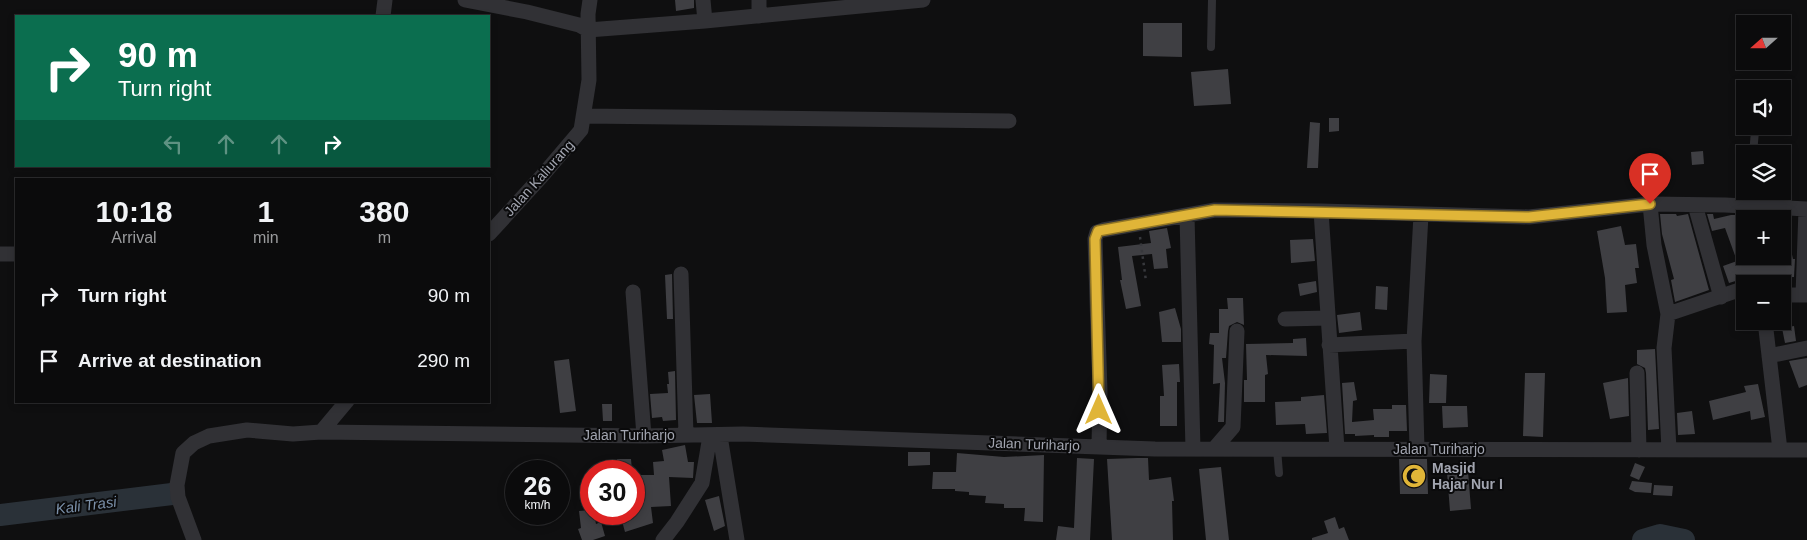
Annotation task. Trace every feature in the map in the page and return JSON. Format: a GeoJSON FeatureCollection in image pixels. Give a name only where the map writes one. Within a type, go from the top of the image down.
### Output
{"type":"FeatureCollection","features":[{"type":"Feature","properties":{"kind":"street"},"geometry":{"type":"LineString","coordinates":[[383,15],[385,0]]}},
{"type":"Feature","properties":{"kind":"street"},"geometry":{"type":"LineString","coordinates":[[465,0],[527,9],[579,25],[588,30],[923,0]]}},
{"type":"Feature","properties":{"kind":"street","name":"Jalan Kaliurang"},"geometry":{"type":"LineString","coordinates":[[490,233],[581,130],[589,80],[588,30],[590,0]]}},
{"type":"Feature","properties":{"kind":"street"},"geometry":{"type":"LineString","coordinates":[[703,0],[705,21]]}},
{"type":"Feature","properties":{"kind":"street"},"geometry":{"type":"LineString","coordinates":[[759,0],[759,16]]}},
{"type":"Feature","properties":{"kind":"street"},"geometry":{"type":"LineString","coordinates":[[584,116],[1009,120]]}},
{"type":"Feature","properties":{"kind":"street"},"geometry":{"type":"LineString","coordinates":[[1099,446],[1100,391],[1095,239],[1098,231],[1215,210],[1529,217],[1650,204],[1695,205],[1740,200]]}},
{"type":"Feature","properties":{"kind":"street"},"geometry":{"type":"LineString","coordinates":[[1755,200],[1806,209],[1805,295],[1791,295]]}},
{"type":"Feature","properties":{"kind":"street"},"geometry":{"type":"LineString","coordinates":[[1650,204],[1654,245],[1668,314],[1664,348],[1669,450]]}},
{"type":"Feature","properties":{"kind":"street"},"geometry":{"type":"LineString","coordinates":[[1695,205],[1722,297]]}},
{"type":"Feature","properties":{"kind":"street"},"geometry":{"type":"LineString","coordinates":[[1321,211],[1337,449]]}},
{"type":"Feature","properties":{"kind":"street"},"geometry":{"type":"LineString","coordinates":[[1417,450],[1414,341],[1421,215]]}},
{"type":"Feature","properties":{"kind":"street"},"geometry":{"type":"LineString","coordinates":[[1188,216],[1193,449]]}},
{"type":"Feature","properties":{"kind":"street"},"geometry":{"type":"LineString","coordinates":[[0,254],[15,254]]}},
{"type":"Feature","properties":{"kind":"street"},"geometry":{"type":"LineString","coordinates":[[681,274],[686,435]]}},
{"type":"Feature","properties":{"kind":"street"},"geometry":{"type":"LineString","coordinates":[[633,292],[644,436]]}},
{"type":"Feature","properties":{"kind":"street"},"geometry":{"type":"LineString","coordinates":[[1668,314],[1736,292]]}},
{"type":"Feature","properties":{"kind":"street"},"geometry":{"type":"LineString","coordinates":[[1285,319],[1328,318]]}},
{"type":"Feature","properties":{"kind":"street"},"geometry":{"type":"LineString","coordinates":[[1214,449],[1233,427],[1237,330]]}},
{"type":"Feature","properties":{"kind":"street"},"geometry":{"type":"LineString","coordinates":[[1766,330],[1780,450]]}},
{"type":"Feature","properties":{"kind":"street"},"geometry":{"type":"LineString","coordinates":[[1329,345],[1414,341]]}},
{"type":"Feature","properties":{"kind":"street"},"geometry":{"type":"LineString","coordinates":[[1769,356],[1807,348]]}},
{"type":"Feature","properties":{"kind":"street"},"geometry":{"type":"LineString","coordinates":[[1637,373],[1638,450]]}},
{"type":"Feature","properties":{"kind":"street"},"geometry":{"type":"LineString","coordinates":[[321,432],[345,403]]}},
{"type":"Feature","properties":{"kind":"street","name":"Jalan Turiharjo"},"geometry":{"type":"LineString","coordinates":[[194,540],[178,497],[177,485],[183,453],[194,443],[209,436],[247,430],[293,434],[321,432],[644,436],[753,435],[1193,449],[1807,450]]}},
{"type":"Feature","properties":{"kind":"street"},"geometry":{"type":"LineString","coordinates":[[663,540],[702,483],[715,436]]}},
{"type":"Feature","properties":{"kind":"street"},"geometry":{"type":"LineString","coordinates":[[715,436],[737,540]]}},
{"type":"Feature","properties":{"kind":"lane"},"geometry":{"type":"LineString","coordinates":[[1211,47],[1212,0]]}},
{"type":"Feature","properties":{"kind":"lane"},"geometry":{"type":"LineString","coordinates":[[1277,449],[1279,473]]}},
{"type":"Feature","properties":{"kind":"path"},"geometry":{"type":"LineString","coordinates":[[1138,223],[1146,280]]}},
{"type":"Feature","properties":{"kind":"building"},"geometry":{"type":"Polygon","coordinates":[[[675,0],[694,0],[694,8],[676,11],[675,0]]]}},
{"type":"Feature","properties":{"kind":"building"},"geometry":{"type":"Polygon","coordinates":[[[1143,23],[1182,23],[1182,57],[1143,56],[1143,23]]]}},
{"type":"Feature","properties":{"kind":"building"},"geometry":{"type":"Polygon","coordinates":[[[1228,69],[1231,104],[1194,106],[1191,72],[1228,69]]]}},
{"type":"Feature","properties":{"kind":"building"},"geometry":{"type":"Polygon","coordinates":[[[1329,118],[1339,118],[1339,131],[1329,132],[1329,118]]]}},
{"type":"Feature","properties":{"kind":"building"},"geometry":{"type":"Polygon","coordinates":[[[1310,122],[1320,123],[1318,168],[1307,168],[1310,122]]]}},
{"type":"Feature","properties":{"kind":"building"},"geometry":{"type":"Polygon","coordinates":[[[1703,151],[1704,164],[1692,165],[1691,152],[1703,151]]]}},
{"type":"Feature","properties":{"kind":"building"},"geometry":{"type":"Polygon","coordinates":[[[1660,214],[1676,214],[1677,216],[1688,214],[1709,290],[1675,302],[1671,280],[1674,279],[1662,234],[1660,214]]]}},
{"type":"Feature","properties":{"kind":"building"},"geometry":{"type":"Polygon","coordinates":[[[1707,214],[1713,214],[1714,219],[1736,215],[1736,258],[1725,228],[1712,231],[1707,214]]]}},
{"type":"Feature","properties":{"kind":"building"},"geometry":{"type":"Polygon","coordinates":[[[1621,226],[1625,245],[1636,244],[1639,268],[1635,268],[1637,283],[1625,285],[1627,312],[1607,313],[1605,278],[1597,231],[1621,226]]]}},
{"type":"Feature","properties":{"kind":"building"},"geometry":{"type":"Polygon","coordinates":[[[1167,228],[1171,248],[1166,249],[1168,268],[1154,269],[1152,254],[1132,256],[1141,306],[1126,309],[1120,280],[1122,280],[1118,247],[1151,243],[1149,231],[1167,228]]]}},
{"type":"Feature","properties":{"kind":"building"},"geometry":{"type":"Polygon","coordinates":[[[1313,239],[1315,261],[1291,263],[1290,240],[1313,239]]]}},
{"type":"Feature","properties":{"kind":"building"},"geometry":{"type":"Polygon","coordinates":[[[1791,250],[1793,259],[1795,259],[1794,277],[1791,277],[1791,275],[1736,275],[1736,281],[1729,283],[1723,266],[1736,261],[1736,265],[1791,265],[1791,250]]]}},
{"type":"Feature","properties":{"kind":"building"},"geometry":{"type":"Polygon","coordinates":[[[672,274],[673,319],[667,319],[665,275],[672,274]]]}},
{"type":"Feature","properties":{"kind":"building"},"geometry":{"type":"Polygon","coordinates":[[[1316,281],[1317,292],[1300,296],[1298,284],[1316,281]]]}},
{"type":"Feature","properties":{"kind":"building"},"geometry":{"type":"Polygon","coordinates":[[[1376,286],[1388,287],[1387,310],[1375,309],[1376,286]]]}},
{"type":"Feature","properties":{"kind":"building"},"geometry":{"type":"Polygon","coordinates":[[[1227,298],[1243,298],[1244,325],[1237,322],[1229,326],[1226,358],[1222,358],[1225,383],[1224,422],[1218,422],[1220,383],[1213,384],[1214,345],[1209,344],[1210,333],[1219,333],[1219,309],[1228,309],[1227,298]]]}},
{"type":"Feature","properties":{"kind":"building"},"geometry":{"type":"Polygon","coordinates":[[[1175,308],[1181,329],[1181,342],[1162,342],[1159,312],[1175,308]]]}},
{"type":"Feature","properties":{"kind":"building"},"geometry":{"type":"Polygon","coordinates":[[[1360,312],[1362,330],[1339,333],[1337,315],[1360,312]]]}},
{"type":"Feature","properties":{"kind":"building"},"geometry":{"type":"Polygon","coordinates":[[[1791,326],[1794,326],[1796,341],[1785,343],[1782,330],[1791,330],[1791,326]]]}},
{"type":"Feature","properties":{"kind":"building"},"geometry":{"type":"Polygon","coordinates":[[[1306,338],[1307,356],[1266,355],[1268,374],[1265,375],[1265,402],[1244,402],[1244,380],[1247,380],[1246,344],[1293,343],[1293,339],[1306,338]]]}},
{"type":"Feature","properties":{"kind":"building"},"geometry":{"type":"Polygon","coordinates":[[[1655,349],[1659,429],[1648,430],[1646,373],[1645,368],[1637,364],[1637,350],[1655,349]]]}},
{"type":"Feature","properties":{"kind":"building"},"geometry":{"type":"Polygon","coordinates":[[[1807,358],[1807,385],[1799,388],[1789,361],[1807,358]]]}},
{"type":"Feature","properties":{"kind":"building"},"geometry":{"type":"Polygon","coordinates":[[[569,359],[576,411],[560,413],[554,361],[569,359]]]}},
{"type":"Feature","properties":{"kind":"building"},"geometry":{"type":"Polygon","coordinates":[[[1179,364],[1180,382],[1177,382],[1177,426],[1160,426],[1160,396],[1164,396],[1162,365],[1179,364]]]}},
{"type":"Feature","properties":{"kind":"building"},"geometry":{"type":"Polygon","coordinates":[[[675,371],[676,420],[663,421],[662,417],[652,418],[650,394],[668,393],[668,372],[675,371]]]}},
{"type":"Feature","properties":{"kind":"building"},"geometry":{"type":"Polygon","coordinates":[[[1525,373],[1545,373],[1543,437],[1523,436],[1525,373]]]}},
{"type":"Feature","properties":{"kind":"building"},"geometry":{"type":"Polygon","coordinates":[[[1430,374],[1447,375],[1446,403],[1429,403],[1430,374]]]}},
{"type":"Feature","properties":{"kind":"building"},"geometry":{"type":"Polygon","coordinates":[[[1628,378],[1629,416],[1610,419],[1603,383],[1628,378]]]}},
{"type":"Feature","properties":{"kind":"building"},"geometry":{"type":"Polygon","coordinates":[[[1354,382],[1357,400],[1353,401],[1352,422],[1374,420],[1373,409],[1392,409],[1392,405],[1406,405],[1407,431],[1389,431],[1389,437],[1345,434],[1342,383],[1354,382]]]}},
{"type":"Feature","properties":{"kind":"building"},"geometry":{"type":"Polygon","coordinates":[[[1758,384],[1765,417],[1751,420],[1750,411],[1713,420],[1709,401],[1746,392],[1744,386],[1758,384]]]}},
{"type":"Feature","properties":{"kind":"building"},"geometry":{"type":"Polygon","coordinates":[[[710,394],[712,423],[697,423],[694,395],[710,394]]]}},
{"type":"Feature","properties":{"kind":"building"},"geometry":{"type":"Polygon","coordinates":[[[1324,395],[1327,433],[1306,434],[1305,424],[1276,425],[1275,402],[1301,401],[1301,397],[1324,395]]]}},
{"type":"Feature","properties":{"kind":"building"},"geometry":{"type":"Polygon","coordinates":[[[602,404],[612,404],[612,421],[603,421],[602,404]]]}},
{"type":"Feature","properties":{"kind":"building"},"geometry":{"type":"Polygon","coordinates":[[[1442,406],[1467,406],[1468,427],[1443,428],[1442,406]]]}},
{"type":"Feature","properties":{"kind":"building"},"geometry":{"type":"Polygon","coordinates":[[[1692,411],[1695,434],[1678,435],[1677,413],[1692,411]]]}},
{"type":"Feature","properties":{"kind":"building"},"geometry":{"type":"Polygon","coordinates":[[[685,445],[688,462],[694,462],[693,478],[669,477],[671,506],[651,507],[653,523],[625,532],[623,525],[645,525],[645,475],[654,475],[653,462],[664,461],[662,450],[685,445]]]}},
{"type":"Feature","properties":{"kind":"building"},"geometry":{"type":"Polygon","coordinates":[[[908,452],[930,452],[930,465],[908,466],[908,452]]]}},
{"type":"Feature","properties":{"kind":"building"},"geometry":{"type":"Polygon","coordinates":[[[957,453],[1004,457],[1044,455],[1043,522],[1024,521],[1025,508],[1004,508],[1004,504],[985,503],[986,496],[969,495],[969,492],[955,491],[955,489],[932,489],[933,472],[956,472],[957,453]]]}},
{"type":"Feature","properties":{"kind":"building"},"geometry":{"type":"Polygon","coordinates":[[[1077,458],[1094,459],[1090,540],[1056,540],[1058,526],[1074,528],[1077,458]]]}},
{"type":"Feature","properties":{"kind":"building"},"geometry":{"type":"Polygon","coordinates":[[[1148,458],[1149,480],[1171,477],[1174,501],[1172,501],[1173,540],[1112,540],[1107,459],[1148,458]]]}},
{"type":"Feature","properties":{"kind":"building","name":"Masjid Hajar Nur I"},"geometry":{"type":"Polygon","coordinates":[[[1399,459],[1427,459],[1428,494],[1400,494],[1399,459]]]}},
{"type":"Feature","properties":{"kind":"building"},"geometry":{"type":"Polygon","coordinates":[[[1635,463],[1645,467],[1639,480],[1630,476],[1635,463]]]}},
{"type":"Feature","properties":{"kind":"building"},"geometry":{"type":"Polygon","coordinates":[[[1221,467],[1229,540],[1206,540],[1199,469],[1221,467]]]}},
{"type":"Feature","properties":{"kind":"building"},"geometry":{"type":"Polygon","coordinates":[[[1468,471],[1471,509],[1450,511],[1447,473],[1468,471]]]}},
{"type":"Feature","properties":{"kind":"building"},"geometry":{"type":"Polygon","coordinates":[[[1632,481],[1652,483],[1651,493],[1635,492],[1629,489],[1632,481]]]}},
{"type":"Feature","properties":{"kind":"building"},"geometry":{"type":"Polygon","coordinates":[[[1654,485],[1673,486],[1672,496],[1653,495],[1654,485]]]}},
{"type":"Feature","properties":{"kind":"building"},"geometry":{"type":"Polygon","coordinates":[[[719,496],[725,526],[714,531],[705,500],[719,496]]]}},
{"type":"Feature","properties":{"kind":"building"},"geometry":{"type":"Polygon","coordinates":[[[1335,517],[1339,529],[1344,527],[1349,540],[1312,540],[1312,538],[1328,533],[1324,521],[1335,517]]]}},
{"type":"Feature","properties":{"kind":"building"},"geometry":{"type":"Polygon","coordinates":[[[581,525],[602,525],[605,536],[593,540],[582,540],[578,529],[581,528],[581,525]]]}},
{"type":"Feature","properties":{"kind":"waterway","name":"Kali Trasi"},"geometry":{"type":"LineString","coordinates":[[0,515],[172,494]]}},
{"type":"Feature","properties":{"kind":"waterway"},"geometry":{"type":"LineString","coordinates":[[1643,540],[1660,535],[1684,540]]}},
{"type":"Feature","properties":{"kind":"place","name":"Masjid Hajar Nur I"},"geometry":{"type":"Point","coordinates":[1414,476]}},
{"type":"Feature","properties":{"kind":"route"},"geometry":{"type":"LineString","coordinates":[[1099,410],[1095,239],[1098,231],[1215,210],[1529,217],[1650,204]]}}]}
